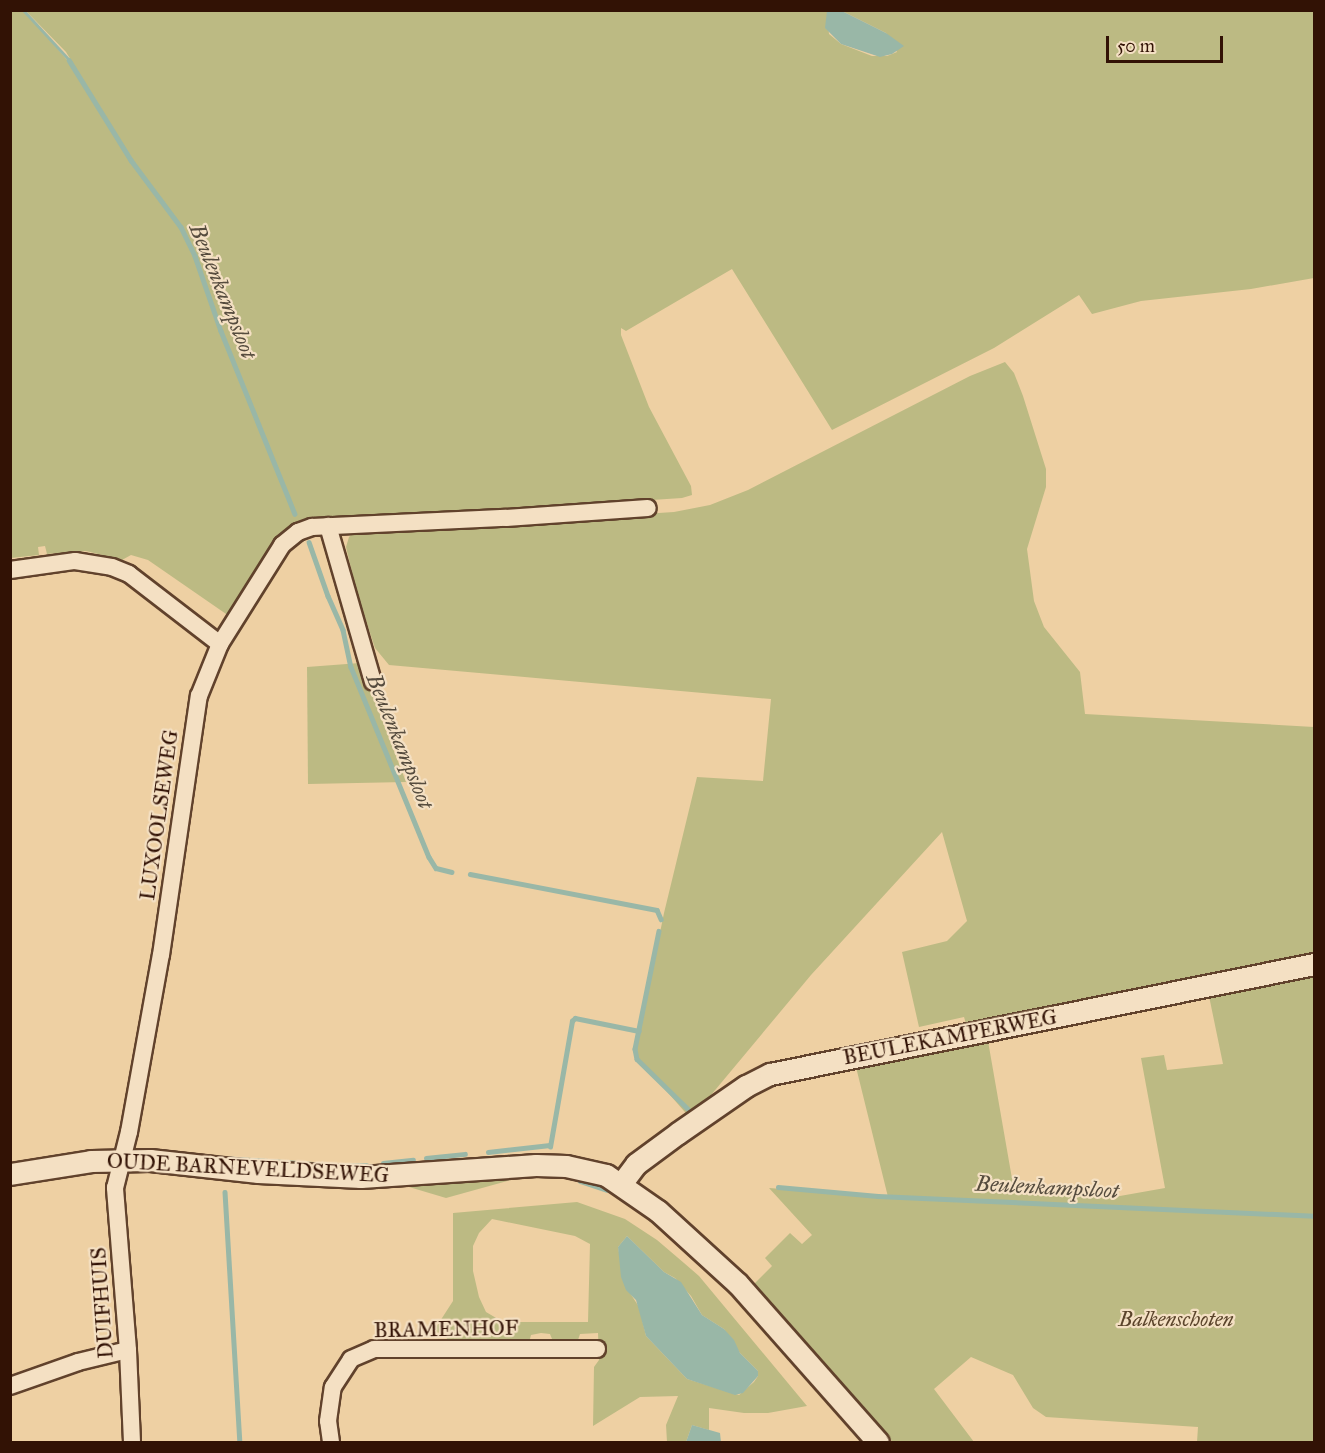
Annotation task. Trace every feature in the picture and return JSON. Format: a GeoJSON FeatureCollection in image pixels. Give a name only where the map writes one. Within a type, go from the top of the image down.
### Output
{"type":"FeatureCollection","features":[{"type":"Feature","properties":{"kind":"street","name":"LUXOOLSEWEG"},"geometry":{"type":"LineString","coordinates":[[122,1161],[161,955],[199,696],[220,644],[240,608],[289,538],[312,527],[506,518],[648,508]]}},
{"type":"Feature","properties":{"kind":"street"},"geometry":{"type":"LineString","coordinates":[[328,526],[373,682]]}},
{"type":"Feature","properties":{"kind":"street"},"geometry":{"type":"LineString","coordinates":[[10,570],[75,561],[112,567],[129,574],[220,644]]}},
{"type":"Feature","properties":{"kind":"street","name":"BEULEKAMPERWEG"},"geometry":{"type":"LineString","coordinates":[[621,1184],[636,1164],[746,1086],[770,1074],[1314,964]]}},
{"type":"Feature","properties":{"kind":"street","name":"OUDE BARNEVELDSEWEG"},"geometry":{"type":"LineString","coordinates":[[10,1174],[91,1161],[150,1160],[258,1172],[361,1178],[536,1165],[585,1170],[606,1175],[658,1211],[738,1284],[878,1443]]}},
{"type":"Feature","properties":{"kind":"street","name":"DUIFHUIS"},"geometry":{"type":"LineString","coordinates":[[122,1161],[115,1188],[128,1350],[132,1443]]}},
{"type":"Feature","properties":{"kind":"street","name":"BRAMENHOF"},"geometry":{"type":"LineString","coordinates":[[331,1443],[328,1421],[333,1387],[351,1359],[374,1349],[597,1349]]}},
{"type":"Feature","properties":{"kind":"street"},"geometry":{"type":"LineString","coordinates":[[10,1386],[78,1362],[128,1350]]}},
{"type":"Feature","properties":{"kind":"green space"},"geometry":{"type":"Polygon","coordinates":[[[10,11],[25,11],[80,75],[66,52],[26,11],[827,11],[829,34],[841,44],[872,56],[887,56],[897,52],[886,33],[842,11],[1314,11],[1314,278],[1251,289],[1141,301],[1092,314],[1079,295],[994,348],[832,430],[732,269],[626,331],[621,328],[621,335],[649,407],[691,486],[692,495],[682,498],[306,523],[229,616],[148,560],[131,555],[122,560],[86,551],[47,554],[45,546],[38,547],[39,555],[11,558],[10,11]]]}},
{"type":"Feature","properties":{"kind":"green space"},"geometry":{"type":"Polygon","coordinates":[[[1005,362],[1014,373],[1023,396],[1046,469],[1046,487],[1027,549],[1034,601],[1044,627],[1080,672],[1085,714],[1314,727],[1314,957],[967,1027],[964,1017],[919,1027],[902,952],[947,941],[967,921],[942,832],[811,975],[691,1119],[635,1055],[664,913],[697,777],[763,781],[771,699],[389,665],[375,648],[357,593],[346,547],[349,537],[353,533],[674,512],[710,505],[748,490],[970,376],[1005,362]]]}},
{"type":"Feature","properties":{"kind":"green space"},"geometry":{"type":"Polygon","coordinates":[[[360,663],[406,782],[308,784],[307,667],[360,663]]]}},
{"type":"Feature","properties":{"kind":"green space","name":"Balkenschoten"},"geometry":{"type":"Polygon","coordinates":[[[1314,974],[1314,1442],[1197,1442],[1198,1427],[1046,1417],[1033,1408],[1013,1375],[971,1357],[934,1389],[974,1442],[893,1442],[831,1377],[752,1286],[772,1266],[765,1258],[790,1233],[802,1244],[812,1235],[769,1188],[888,1197],[856,1067],[988,1041],[1014,1190],[1094,1189],[1103,1199],[1165,1188],[1141,1058],[1164,1055],[1167,1070],[1223,1064],[1209,996],[1314,974]]]}},
{"type":"Feature","properties":{"kind":"green space"},"geometry":{"type":"Polygon","coordinates":[[[529,1175],[446,1198],[399,1184],[529,1175]]]}},
{"type":"Feature","properties":{"kind":"green space"},"geometry":{"type":"Polygon","coordinates":[[[577,1202],[625,1219],[657,1240],[699,1276],[807,1406],[768,1413],[744,1413],[709,1408],[709,1430],[692,1425],[686,1442],[667,1442],[666,1425],[678,1396],[640,1397],[593,1426],[594,1367],[599,1360],[598,1333],[580,1334],[577,1343],[554,1344],[550,1334],[541,1333],[531,1335],[529,1343],[448,1342],[445,1333],[433,1332],[453,1301],[453,1213],[577,1202]],[[492,1219],[479,1233],[473,1246],[473,1271],[479,1297],[486,1312],[503,1322],[588,1322],[590,1244],[575,1236],[492,1219]],[[627,1236],[618,1247],[620,1258],[630,1293],[639,1307],[646,1336],[687,1379],[739,1395],[754,1382],[758,1371],[740,1353],[724,1329],[702,1315],[691,1296],[675,1278],[664,1272],[627,1236]]]}},
{"type":"Feature","properties":{"kind":"shaded area"},"geometry":{"type":"Polygon","coordinates":[[[22,11],[26,11],[73,62],[70,63],[22,11]]]}},
{"type":"Feature","properties":{"kind":"shaded area"},"geometry":{"type":"Polygon","coordinates":[[[827,11],[842,11],[886,33],[904,46],[892,54],[880,57],[841,44],[825,28],[827,11]]]}},
{"type":"Feature","properties":{"kind":"shaded area"},"geometry":{"type":"Polygon","coordinates":[[[627,1236],[664,1272],[681,1282],[702,1315],[724,1329],[734,1340],[740,1353],[758,1371],[758,1376],[743,1393],[735,1395],[687,1379],[646,1336],[636,1300],[626,1290],[621,1277],[618,1247],[627,1236]]]}},
{"type":"Feature","properties":{"kind":"shaded area"},"geometry":{"type":"Polygon","coordinates":[[[692,1425],[720,1433],[721,1442],[686,1442],[692,1425]]]}},
{"type":"Feature","properties":{"kind":"waterway","name":"Beulenkampsloot"},"geometry":{"type":"LineString","coordinates":[[69,60],[131,160],[181,227],[195,256],[221,331],[295,514]]}},
{"type":"Feature","properties":{"kind":"waterway","name":"Beulenkampsloot"},"geometry":{"type":"LineString","coordinates":[[309,542],[343,630],[351,667],[429,857],[436,868],[452,872]]}},
{"type":"Feature","properties":{"kind":"waterway","name":"Beulenkampsloot"},"geometry":{"type":"LineString","coordinates":[[470,874],[657,910],[661,919]]}},
{"type":"Feature","properties":{"kind":"waterway","name":"Beulenkampsloot"},"geometry":{"type":"LineString","coordinates":[[659,931],[635,1049],[637,1059],[688,1109]]}},
{"type":"Feature","properties":{"kind":"waterway"},"geometry":{"type":"LineString","coordinates":[[550,1147],[572,1021],[575,1018],[639,1031]]}},
{"type":"Feature","properties":{"kind":"waterway"},"geometry":{"type":"LineString","coordinates":[[488,1152],[550,1145]]}},
{"type":"Feature","properties":{"kind":"waterway"},"geometry":{"type":"LineString","coordinates":[[426,1158],[465,1154]]}},
{"type":"Feature","properties":{"kind":"waterway"},"geometry":{"type":"LineString","coordinates":[[222,1158],[313,1164]]}},
{"type":"Feature","properties":{"kind":"waterway"},"geometry":{"type":"LineString","coordinates":[[383,1163],[413,1160]]}},
{"type":"Feature","properties":{"kind":"waterway"},"geometry":{"type":"LineString","coordinates":[[341,1166],[366,1165]]}},
{"type":"Feature","properties":{"kind":"waterway"},"geometry":{"type":"LineString","coordinates":[[580,1181],[607,1190]]}},
{"type":"Feature","properties":{"kind":"waterway","name":"Beulenkampsloot"},"geometry":{"type":"LineString","coordinates":[[778,1187],[878,1196],[1314,1216]]}},
{"type":"Feature","properties":{"kind":"waterway"},"geometry":{"type":"LineString","coordinates":[[225,1192],[240,1442]]}}]}
